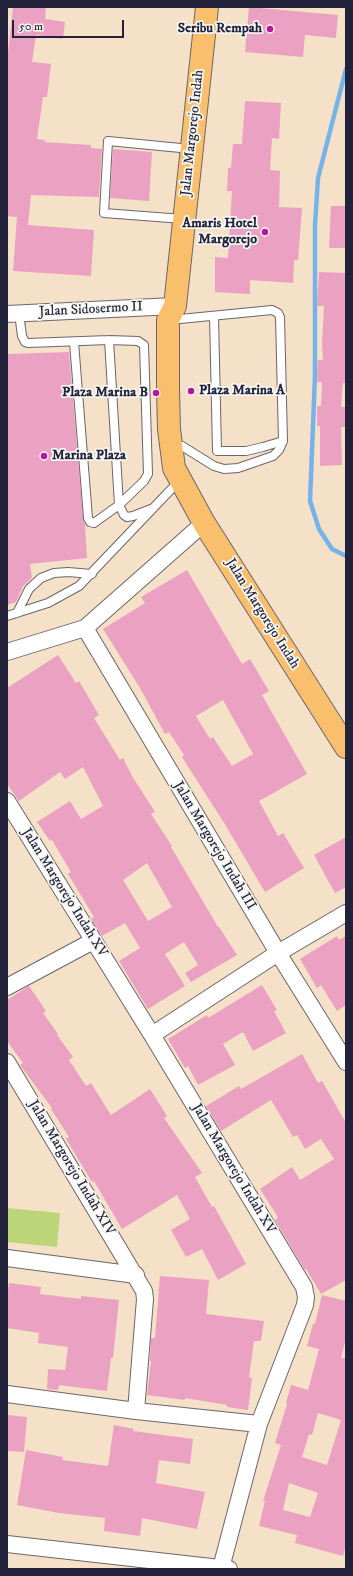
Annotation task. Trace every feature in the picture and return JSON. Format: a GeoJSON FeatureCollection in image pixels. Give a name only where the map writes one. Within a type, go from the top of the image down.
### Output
{"type":"FeatureCollection","features":[{"type":"Feature","properties":{"kind":"main road","name":"Jalan Margorejo Indah"},"geometry":{"type":"LineString","coordinates":[[181,479],[184,466],[179,389],[177,313],[184,219],[207,7]]}},
{"type":"Feature","properties":{"kind":"main road","name":"Jalan Margorejo Indah"},"geometry":{"type":"LineString","coordinates":[[177,313],[168,320],[169,428],[174,468],[204,523],[346,748]]}},
{"type":"Feature","properties":{"kind":"street","name":"Jalan Sidosermo II"},"geometry":{"type":"LineString","coordinates":[[13,314],[177,313]]}},
{"type":"Feature","properties":{"kind":"street"},"geometry":{"type":"LineString","coordinates":[[7,652],[85,628],[204,523]]}},
{"type":"Feature","properties":{"kind":"street","name":"Jalan Margorejo Indah III"},"geometry":{"type":"LineString","coordinates":[[85,628],[278,953],[346,1062]]}},
{"type":"Feature","properties":{"kind":"street","name":"Jalan Margorejo Indah XV"},"geometry":{"type":"LineString","coordinates":[[7,801],[152,1035],[304,1287],[306,1297],[305,1305],[259,1424],[225,1569]]}},
{"type":"Feature","properties":{"kind":"street"},"geometry":{"type":"LineString","coordinates":[[152,1035],[278,953],[346,913]]}},
{"type":"Feature","properties":{"kind":"street"},"geometry":{"type":"LineString","coordinates":[[7,987],[93,941]]}},
{"type":"Feature","properties":{"kind":"street","name":"Jalan Margorejo Indah XIV"},"geometry":{"type":"LineString","coordinates":[[7,1062],[144,1290],[145,1299],[136,1411]]}},
{"type":"Feature","properties":{"kind":"street"},"geometry":{"type":"LineString","coordinates":[[7,1258],[136,1275]]}},
{"type":"Feature","properties":{"kind":"street"},"geometry":{"type":"LineString","coordinates":[[7,1394],[136,1411],[259,1424]]}},
{"type":"Feature","properties":{"kind":"street"},"geometry":{"type":"LineString","coordinates":[[7,1544],[225,1569]]}},
{"type":"Feature","properties":{"kind":"lane"},"geometry":{"type":"LineString","coordinates":[[184,219],[104,213],[108,142],[191,149]]}},
{"type":"Feature","properties":{"kind":"lane"},"geometry":{"type":"LineString","coordinates":[[177,313],[214,316],[272,310],[277,311],[279,314],[283,441],[279,450],[273,456],[238,468],[224,469],[214,466],[182,446]]}},
{"type":"Feature","properties":{"kind":"lane"},"geometry":{"type":"LineString","coordinates":[[13,314],[25,342],[32,344],[109,340],[138,341],[143,344],[148,474],[144,481],[119,505],[94,523],[90,522],[88,518],[74,342]]}},
{"type":"Feature","properties":{"kind":"lane"},"geometry":{"type":"LineString","coordinates":[[214,316],[216,450],[221,452],[246,451],[283,441]]}},
{"type":"Feature","properties":{"kind":"lane"},"geometry":{"type":"LineString","coordinates":[[109,340],[119,505],[124,515],[127,517],[153,509]]}},
{"type":"Feature","properties":{"kind":"lane"},"geometry":{"type":"LineString","coordinates":[[7,616],[48,603],[79,586],[181,479]]}},
{"type":"Feature","properties":{"kind":"lane"},"geometry":{"type":"LineString","coordinates":[[16,613],[29,589],[40,578],[54,573],[68,572],[92,574]]}},
{"type":"Feature","properties":{"kind":"green space"},"geometry":{"type":"Polygon","coordinates":[[[7,1208],[60,1213],[57,1247],[7,1242],[7,1208]]]}},
{"type":"Feature","properties":{"kind":"building"},"geometry":{"type":"Polygon","coordinates":[[[13,7],[46,7],[45,19],[65,22],[63,39],[36,35],[32,62],[51,64],[47,97],[43,97],[37,139],[45,140],[44,142],[91,145],[91,148],[102,149],[99,197],[31,195],[28,225],[94,230],[91,276],[13,271],[17,217],[7,216],[7,62],[13,7]]]}},
{"type":"Feature","properties":{"kind":"building"},"geometry":{"type":"Polygon","coordinates":[[[249,7],[338,15],[336,38],[305,35],[303,57],[245,52],[249,7]]]}},
{"type":"Feature","properties":{"kind":"building"},"geometry":{"type":"Polygon","coordinates":[[[245,101],[281,103],[279,139],[272,138],[270,170],[280,171],[279,207],[302,208],[298,260],[294,260],[293,283],[250,280],[250,294],[215,292],[215,257],[228,258],[232,191],[227,191],[228,168],[231,168],[233,144],[242,144],[245,101]]]}},
{"type":"Feature","properties":{"kind":"building"},"geometry":{"type":"Polygon","coordinates":[[[113,149],[152,152],[149,201],[110,198],[113,149]]]}},
{"type":"Feature","properties":{"kind":"building"},"geometry":{"type":"Polygon","coordinates":[[[331,206],[346,206],[346,248],[329,248],[331,206]]]}},
{"type":"Feature","properties":{"kind":"building"},"geometry":{"type":"Polygon","coordinates":[[[319,272],[346,273],[346,383],[343,383],[341,407],[346,407],[346,427],[341,427],[342,465],[320,466],[320,426],[317,426],[317,406],[321,406],[322,382],[317,382],[318,360],[323,360],[322,343],[324,306],[317,306],[319,272]]]}},
{"type":"Feature","properties":{"kind":"building","name":"Marina Plaza"},"geometry":{"type":"Polygon","coordinates":[[[69,352],[87,558],[30,564],[32,578],[23,586],[16,602],[7,605],[7,354],[69,352]]]}},
{"type":"Feature","properties":{"kind":"building"},"geometry":{"type":"Polygon","coordinates":[[[187,570],[242,664],[250,659],[269,691],[262,695],[307,774],[259,801],[278,836],[283,833],[304,868],[265,892],[226,826],[182,757],[184,755],[169,732],[165,734],[140,688],[103,629],[145,603],[141,597],[187,570]],[[223,700],[196,716],[210,739],[213,737],[232,766],[253,754],[223,700]]]}},
{"type":"Feature","properties":{"kind":"building"},"geometry":{"type":"Polygon","coordinates":[[[58,655],[76,683],[79,681],[99,715],[94,718],[120,760],[123,758],[132,776],[155,812],[151,814],[172,846],[171,847],[218,927],[237,955],[191,982],[185,973],[198,965],[184,942],[165,954],[185,986],[148,1009],[119,961],[140,948],[125,923],[102,936],[91,919],[94,917],[68,874],[71,872],[52,840],[50,841],[37,822],[70,801],[81,819],[103,806],[83,767],[65,779],[60,772],[19,801],[7,784],[7,688],[58,655]],[[147,863],[123,880],[148,921],[172,907],[147,863]]]}},
{"type":"Feature","properties":{"kind":"building"},"geometry":{"type":"Polygon","coordinates":[[[346,837],[346,887],[335,893],[314,855],[346,837]]]}},
{"type":"Feature","properties":{"kind":"building"},"geometry":{"type":"Polygon","coordinates":[[[337,936],[339,940],[346,936],[346,1005],[337,1011],[321,985],[317,988],[300,959],[337,936]]]}},
{"type":"Feature","properties":{"kind":"building"},"geometry":{"type":"Polygon","coordinates":[[[262,985],[277,1010],[274,1011],[286,1033],[253,1051],[243,1032],[223,1044],[235,1065],[198,1085],[188,1066],[185,1068],[168,1039],[207,1015],[208,1018],[262,985]]]}},
{"type":"Feature","properties":{"kind":"building"},"geometry":{"type":"Polygon","coordinates":[[[29,986],[46,1011],[43,1013],[73,1057],[69,1060],[86,1086],[91,1083],[111,1115],[150,1089],[167,1116],[164,1118],[202,1173],[195,1177],[212,1207],[214,1206],[246,1264],[218,1280],[202,1249],[186,1257],[171,1230],[190,1219],[177,1195],[122,1229],[94,1181],[92,1182],[66,1139],[69,1137],[51,1109],[52,1108],[20,1065],[23,1063],[7,1041],[7,1000],[29,986]]]}},
{"type":"Feature","properties":{"kind":"building"},"geometry":{"type":"Polygon","coordinates":[[[302,1054],[318,1083],[322,1081],[346,1123],[346,1280],[321,1294],[275,1220],[278,1217],[260,1189],[292,1167],[300,1180],[334,1159],[321,1139],[305,1149],[297,1135],[293,1137],[271,1100],[221,1131],[206,1106],[239,1086],[241,1089],[302,1054]]]}},
{"type":"Feature","properties":{"kind":"building"},"geometry":{"type":"Polygon","coordinates":[[[160,1276],[209,1280],[206,1314],[264,1321],[261,1341],[254,1341],[249,1377],[252,1378],[248,1410],[185,1398],[185,1400],[147,1395],[151,1361],[151,1338],[155,1338],[160,1276]]]}},
{"type":"Feature","properties":{"kind":"building"},"geometry":{"type":"Polygon","coordinates":[[[9,1283],[41,1287],[40,1294],[81,1299],[81,1296],[119,1300],[113,1358],[111,1358],[107,1391],[59,1385],[58,1390],[47,1389],[48,1369],[65,1370],[68,1347],[38,1343],[39,1333],[7,1328],[9,1283]]]}},
{"type":"Feature","properties":{"kind":"building"},"geometry":{"type":"Polygon","coordinates":[[[322,1295],[346,1301],[346,1338],[341,1358],[346,1358],[346,1544],[343,1556],[295,1543],[297,1535],[259,1526],[265,1501],[263,1501],[281,1445],[275,1443],[291,1385],[308,1390],[319,1349],[307,1346],[313,1324],[315,1324],[322,1295]],[[318,1413],[312,1435],[309,1434],[302,1457],[327,1465],[341,1420],[318,1413]],[[289,1483],[283,1510],[310,1517],[318,1493],[289,1483]]]}},
{"type":"Feature","properties":{"kind":"building"},"geometry":{"type":"Polygon","coordinates":[[[7,1415],[27,1417],[24,1452],[7,1451],[7,1415]]]}},
{"type":"Feature","properties":{"kind":"building"},"geometry":{"type":"Polygon","coordinates":[[[114,1425],[134,1429],[133,1431],[193,1439],[190,1464],[159,1460],[156,1483],[205,1492],[197,1529],[142,1518],[140,1536],[104,1531],[105,1518],[59,1513],[17,1505],[26,1450],[63,1457],[62,1460],[108,1466],[114,1425]]]}},
{"type":"Feature","properties":{"kind":"waterway"},"geometry":{"type":"LineString","coordinates":[[346,69],[318,178],[315,225],[315,375],[310,501],[319,529],[332,549],[346,556]]}},
{"type":"Feature","properties":{"kind":"place","name":"Seribu Rempah"},"geometry":{"type":"Point","coordinates":[270,29]}},
{"type":"Feature","properties":{"kind":"place","name":"Amaris Hotel Margorejo"},"geometry":{"type":"Point","coordinates":[265,232]}},
{"type":"Feature","properties":{"kind":"place","name":"Plaza Marina A"},"geometry":{"type":"Point","coordinates":[191,391]}},
{"type":"Feature","properties":{"kind":"place","name":"Plaza Marina B"},"geometry":{"type":"Point","coordinates":[156,393]}},
{"type":"Feature","properties":{"kind":"place","name":"Marina Plaza"},"geometry":{"type":"Point","coordinates":[44,456]}}]}
